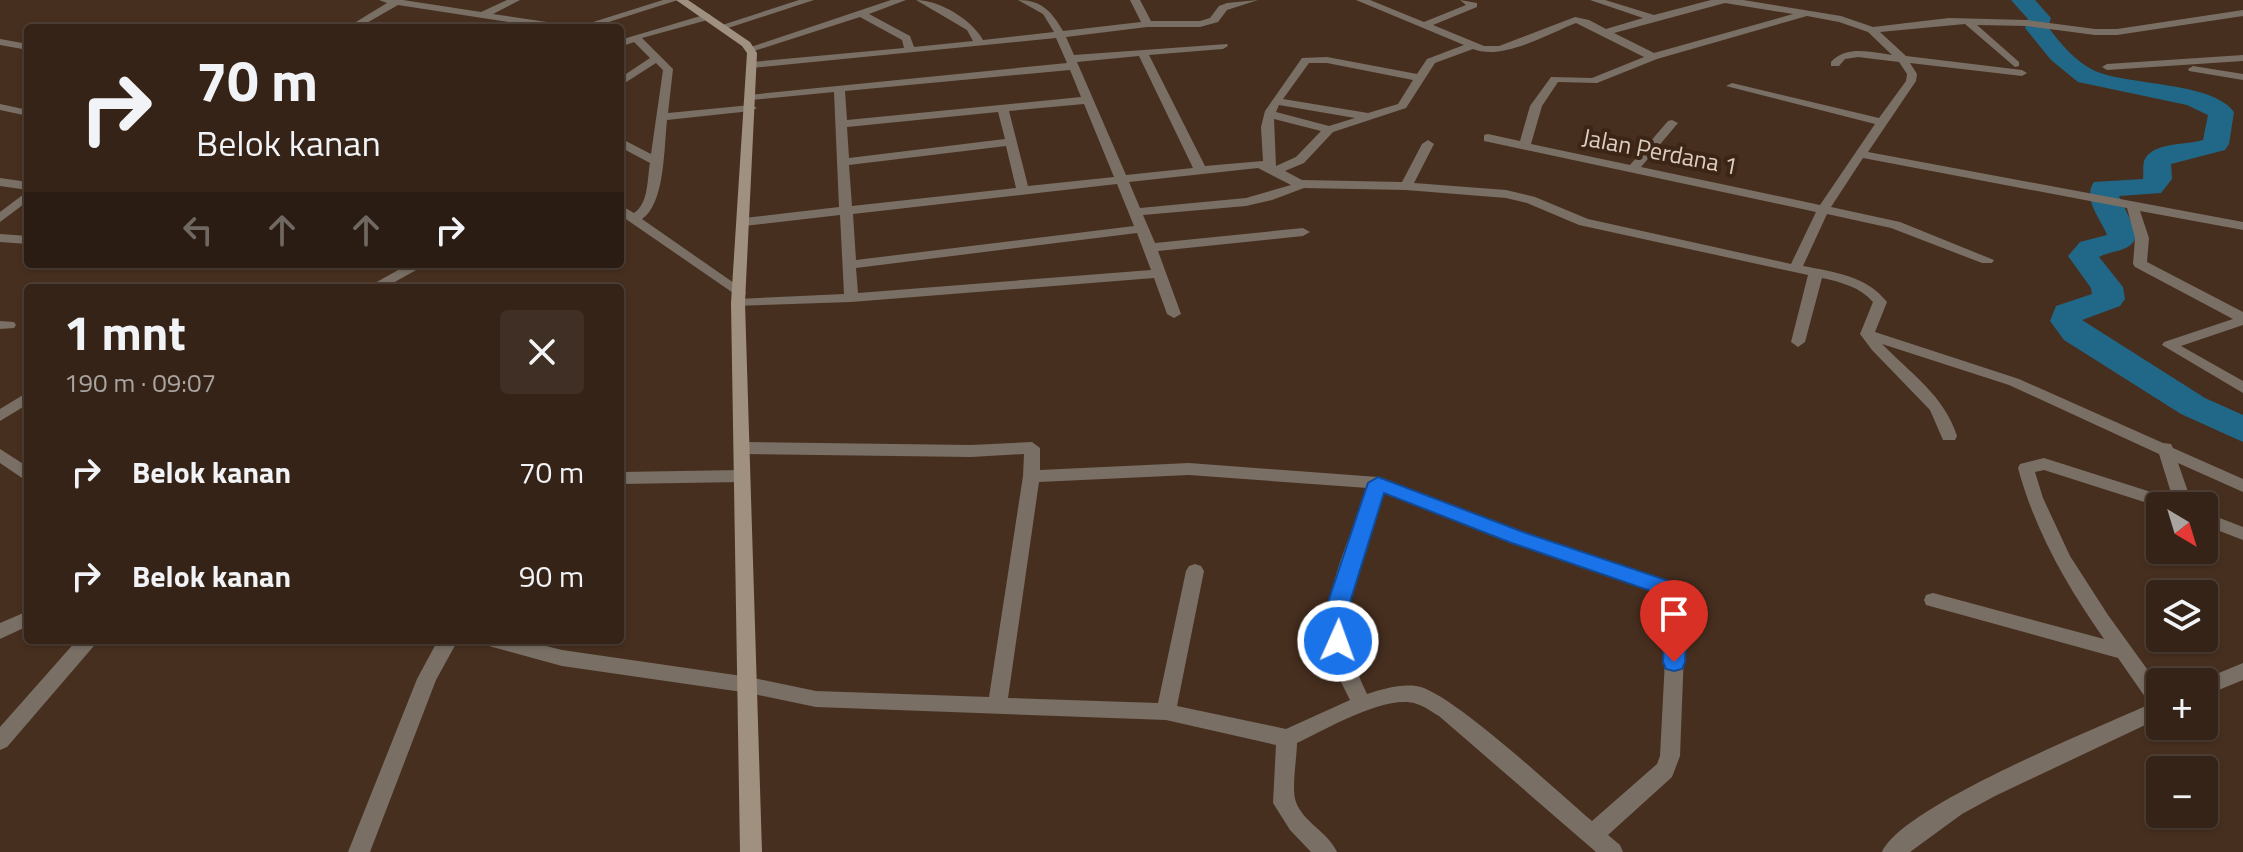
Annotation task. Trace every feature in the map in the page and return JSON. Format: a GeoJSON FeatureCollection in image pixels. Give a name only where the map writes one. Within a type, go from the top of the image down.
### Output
{"type":"FeatureCollection","features":[{"type":"Feature","properties":{"kind":"street"},"geometry":{"type":"LineString","coordinates":[[431,7],[446,0]]}},
{"type":"Feature","properties":{"kind":"street"},"geometry":{"type":"LineString","coordinates":[[483,15],[515,0]]}},
{"type":"Feature","properties":{"kind":"street"},"geometry":{"type":"LineString","coordinates":[[592,24],[673,0]]}},
{"type":"Feature","properties":{"kind":"street"},"geometry":{"type":"LineString","coordinates":[[681,0],[721,27],[751,57],[752,102],[739,298],[751,852]]}},
{"type":"Feature","properties":{"kind":"street"},"geometry":{"type":"LineString","coordinates":[[721,27],[787,3],[809,0]]}},
{"type":"Feature","properties":{"kind":"street"},"geometry":{"type":"LineString","coordinates":[[751,57],[901,0]]}},
{"type":"Feature","properties":{"kind":"street"},"geometry":{"type":"LineString","coordinates":[[921,0],[971,28],[980,44]]}},
{"type":"Feature","properties":{"kind":"street"},"geometry":{"type":"LineString","coordinates":[[1135,0],[1147,24]]}},
{"type":"Feature","properties":{"kind":"street"},"geometry":{"type":"LineString","coordinates":[[751,57],[909,51],[1147,24],[1210,22],[1219,16],[1223,8],[1253,0]]}},
{"type":"Feature","properties":{"kind":"street"},"geometry":{"type":"LineString","coordinates":[[1361,0],[1492,51],[1575,20],[1653,57]]}},
{"type":"Feature","properties":{"kind":"street"},"geometry":{"type":"LineString","coordinates":[[1422,26],[1474,5],[1465,0]]}},
{"type":"Feature","properties":{"kind":"street"},"geometry":{"type":"LineString","coordinates":[[1595,0],[1653,18]]}},
{"type":"Feature","properties":{"kind":"street"},"geometry":{"type":"LineString","coordinates":[[1605,32],[1723,0],[1841,19],[1872,30],[1901,57],[1912,74],[1911,81],[1824,208],[1795,269]]}},
{"type":"Feature","properties":{"kind":"street"},"geometry":{"type":"LineString","coordinates":[[357,24],[390,1],[541,24]]}},
{"type":"Feature","properties":{"kind":"street"},"geometry":{"type":"LineString","coordinates":[[1030,1],[1047,12],[1060,34],[1085,100],[1122,179],[1174,314]]}},
{"type":"Feature","properties":{"kind":"street"},"geometry":{"type":"LineString","coordinates":[[861,13],[906,38],[909,51]]}},
{"type":"Feature","properties":{"kind":"street"},"geometry":{"type":"LineString","coordinates":[[1872,30],[1927,21],[2027,23],[2117,32],[2243,13]]}},
{"type":"Feature","properties":{"kind":"street"},"geometry":{"type":"LineString","coordinates":[[1524,146],[1536,106],[1555,79],[1593,81],[1653,57],[1804,14]]}},
{"type":"Feature","properties":{"kind":"street"},"geometry":{"type":"LineString","coordinates":[[624,42],[707,17]]}},
{"type":"Feature","properties":{"kind":"street"},"geometry":{"type":"LineString","coordinates":[[1835,64],[1842,56],[1850,54],[2018,68],[1968,22]]}},
{"type":"Feature","properties":{"kind":"street"},"geometry":{"type":"LineString","coordinates":[[634,218],[645,211],[651,200],[668,69],[635,37]]}},
{"type":"Feature","properties":{"kind":"street"},"geometry":{"type":"LineString","coordinates":[[0,42],[24,46]]}},
{"type":"Feature","properties":{"kind":"street"},"geometry":{"type":"LineString","coordinates":[[744,222],[1200,169],[1272,168],[1300,160],[1329,130],[1402,106],[1431,61],[1473,45]]}},
{"type":"Feature","properties":{"kind":"street"},"geometry":{"type":"LineString","coordinates":[[662,117],[839,89],[1072,63],[1142,52],[1223,46]]}},
{"type":"Feature","properties":{"kind":"street"},"geometry":{"type":"LineString","coordinates":[[1142,52],[1200,169]]}},
{"type":"Feature","properties":{"kind":"street"},"geometry":{"type":"LineString","coordinates":[[624,80],[658,57]]}},
{"type":"Feature","properties":{"kind":"street"},"geometry":{"type":"LineString","coordinates":[[2107,67],[2243,58]]}},
{"type":"Feature","properties":{"kind":"street"},"geometry":{"type":"LineString","coordinates":[[1272,168],[1271,144],[1266,126],[1276,101],[1306,60],[1419,78]]}},
{"type":"Feature","properties":{"kind":"street"},"geometry":{"type":"LineString","coordinates":[[2221,61],[2243,77]]}},
{"type":"Feature","properties":{"kind":"street"},"geometry":{"type":"LineString","coordinates":[[2161,64],[2243,77]]}},
{"type":"Feature","properties":{"kind":"street"},"geometry":{"type":"LineString","coordinates":[[1732,86],[1882,122]]}},
{"type":"Feature","properties":{"kind":"street"},"geometry":{"type":"LineString","coordinates":[[839,89],[851,298]]}},
{"type":"Feature","properties":{"kind":"street"},"geometry":{"type":"LineString","coordinates":[[840,124],[1085,100]]}},
{"type":"Feature","properties":{"kind":"street"},"geometry":{"type":"LineString","coordinates":[[1276,101],[1371,117]]}},
{"type":"Feature","properties":{"kind":"street"},"geometry":{"type":"LineString","coordinates":[[0,107],[24,112]]}},
{"type":"Feature","properties":{"kind":"street"},"geometry":{"type":"LineString","coordinates":[[1003,108],[1023,190]]}},
{"type":"Feature","properties":{"kind":"street"},"geometry":{"type":"LineString","coordinates":[[1270,114],[1329,130]]}},
{"type":"Feature","properties":{"kind":"street"},"geometry":{"type":"LineString","coordinates":[[1633,169],[1672,123]]}},
{"type":"Feature","properties":{"kind":"street","name":"Jalan Perdana 1"},"geometry":{"type":"LineString","coordinates":[[1488,138],[1824,208],[1922,233],[1987,260]]}},
{"type":"Feature","properties":{"kind":"street"},"geometry":{"type":"LineString","coordinates":[[842,162],[1012,142]]}},
{"type":"Feature","properties":{"kind":"street"},"geometry":{"type":"LineString","coordinates":[[624,144],[656,161]]}},
{"type":"Feature","properties":{"kind":"street"},"geometry":{"type":"LineString","coordinates":[[1406,186],[1428,144]]}},
{"type":"Feature","properties":{"kind":"street"},"geometry":{"type":"LineString","coordinates":[[1860,154],[2239,222]]}},
{"type":"Feature","properties":{"kind":"street"},"geometry":{"type":"LineString","coordinates":[[1272,168],[1287,179],[1302,184],[1406,186],[1506,194],[1531,200],[1584,222],[1850,282],[1875,294],[1880,302],[1867,334]]}},
{"type":"Feature","properties":{"kind":"street"},"geometry":{"type":"LineString","coordinates":[[0,182],[24,185]]}},
{"type":"Feature","properties":{"kind":"street"},"geometry":{"type":"LineString","coordinates":[[1135,212],[1253,200],[1291,191],[1302,184]]}},
{"type":"Feature","properties":{"kind":"street"},"geometry":{"type":"LineString","coordinates":[[0,218],[24,198]]}},
{"type":"Feature","properties":{"kind":"street"},"geometry":{"type":"LineString","coordinates":[[2128,203],[2142,238],[2140,264],[2243,319]]}},
{"type":"Feature","properties":{"kind":"street"},"geometry":{"type":"LineString","coordinates":[[624,212],[739,298],[851,298],[1159,273]]}},
{"type":"Feature","properties":{"kind":"street"},"geometry":{"type":"LineString","coordinates":[[848,265],[1141,229]]}},
{"type":"Feature","properties":{"kind":"street"},"geometry":{"type":"LineString","coordinates":[[1150,248],[1303,232]]}},
{"type":"Feature","properties":{"kind":"street"},"geometry":{"type":"LineString","coordinates":[[0,238],[24,240]]}},
{"type":"Feature","properties":{"kind":"street"},"geometry":{"type":"LineString","coordinates":[[381,284],[412,268]]}},
{"type":"Feature","properties":{"kind":"street"},"geometry":{"type":"LineString","coordinates":[[1798,342],[1816,273]]}},
{"type":"Feature","properties":{"kind":"street"},"geometry":{"type":"LineString","coordinates":[[2243,319],[2169,345],[2243,388]]}},
{"type":"Feature","properties":{"kind":"street"},"geometry":{"type":"LineString","coordinates":[[1867,334],[1883,354],[1934,403],[1946,421],[1949,436]]}},
{"type":"Feature","properties":{"kind":"street"},"geometry":{"type":"LineString","coordinates":[[1867,334],[2014,382],[2243,486]]}},
{"type":"Feature","properties":{"kind":"street"},"geometry":{"type":"LineString","coordinates":[[0,416],[24,400]]}},
{"type":"Feature","properties":{"kind":"street"},"geometry":{"type":"LineString","coordinates":[[744,448],[971,451],[1032,448],[1031,476],[997,707]]}},
{"type":"Feature","properties":{"kind":"street"},"geometry":{"type":"LineString","coordinates":[[2165,448],[2179,492]]}},
{"type":"Feature","properties":{"kind":"street"},"geometry":{"type":"LineString","coordinates":[[0,455],[24,473]]}},
{"type":"Feature","properties":{"kind":"street"},"geometry":{"type":"LineString","coordinates":[[2146,496],[2044,464],[2026,468],[2032,497],[2042,519],[2091,602],[2146,684]]}},
{"type":"Feature","properties":{"kind":"street"},"geometry":{"type":"LineString","coordinates":[[1031,476],[1189,469],[1378,483],[1673,593],[1677,600],[1670,756],[1665,770],[1592,835]]}},
{"type":"Feature","properties":{"kind":"street"},"geometry":{"type":"LineString","coordinates":[[624,478],[742,476]]}},
{"type":"Feature","properties":{"kind":"street"},"geometry":{"type":"LineString","coordinates":[[1362,704],[1348,675],[1338,641],[1340,599],[1378,483]]}},
{"type":"Feature","properties":{"kind":"street"},"geometry":{"type":"LineString","coordinates":[[2218,524],[2243,534]]}},
{"type":"Feature","properties":{"kind":"street"},"geometry":{"type":"LineString","coordinates":[[1166,712],[1195,571]]}},
{"type":"Feature","properties":{"kind":"street"},"geometry":{"type":"LineString","coordinates":[[1933,600],[2126,653]]}},
{"type":"Feature","properties":{"kind":"street"},"geometry":{"type":"LineString","coordinates":[[0,631],[24,620]]}},
{"type":"Feature","properties":{"kind":"street"},"geometry":{"type":"LineString","coordinates":[[0,741],[85,644]]}},
{"type":"Feature","properties":{"kind":"street"},"geometry":{"type":"LineString","coordinates":[[359,852],[427,679],[446,644]]}},
{"type":"Feature","properties":{"kind":"street"},"geometry":{"type":"LineString","coordinates":[[508,644],[562,658],[749,685],[816,699],[1166,712],[1287,738],[1362,704],[1391,695],[1417,694],[1446,710],[1612,852]]}},
{"type":"Feature","properties":{"kind":"street"},"geometry":{"type":"LineString","coordinates":[[2218,682],[2243,671]]}},
{"type":"Feature","properties":{"kind":"street"},"geometry":{"type":"LineString","coordinates":[[1893,852],[1928,822],[1972,795],[2146,713]]}},
{"type":"Feature","properties":{"kind":"street"},"geometry":{"type":"LineString","coordinates":[[1287,738],[1284,803],[1326,852]]}},
{"type":"Feature","properties":{"kind":"waterway"},"geometry":{"type":"LineString","coordinates":[[2022,0],[2040,18],[2036,28],[2047,42],[2087,77],[2195,99],[2221,112],[2216,144],[2171,154],[2157,161],[2158,179],[2151,187],[2104,188],[2105,202],[2122,234],[2120,241],[2091,248],[2083,256],[2107,287],[2109,299],[2067,313],[2066,321],[2076,333],[2193,406],[2243,430]]}},
{"type":"Feature","properties":{"kind":"route"},"geometry":{"type":"LineString","coordinates":[[1338,641],[1340,599],[1378,483],[1516,537],[1665,588],[1677,600],[1674,662]]}}]}
